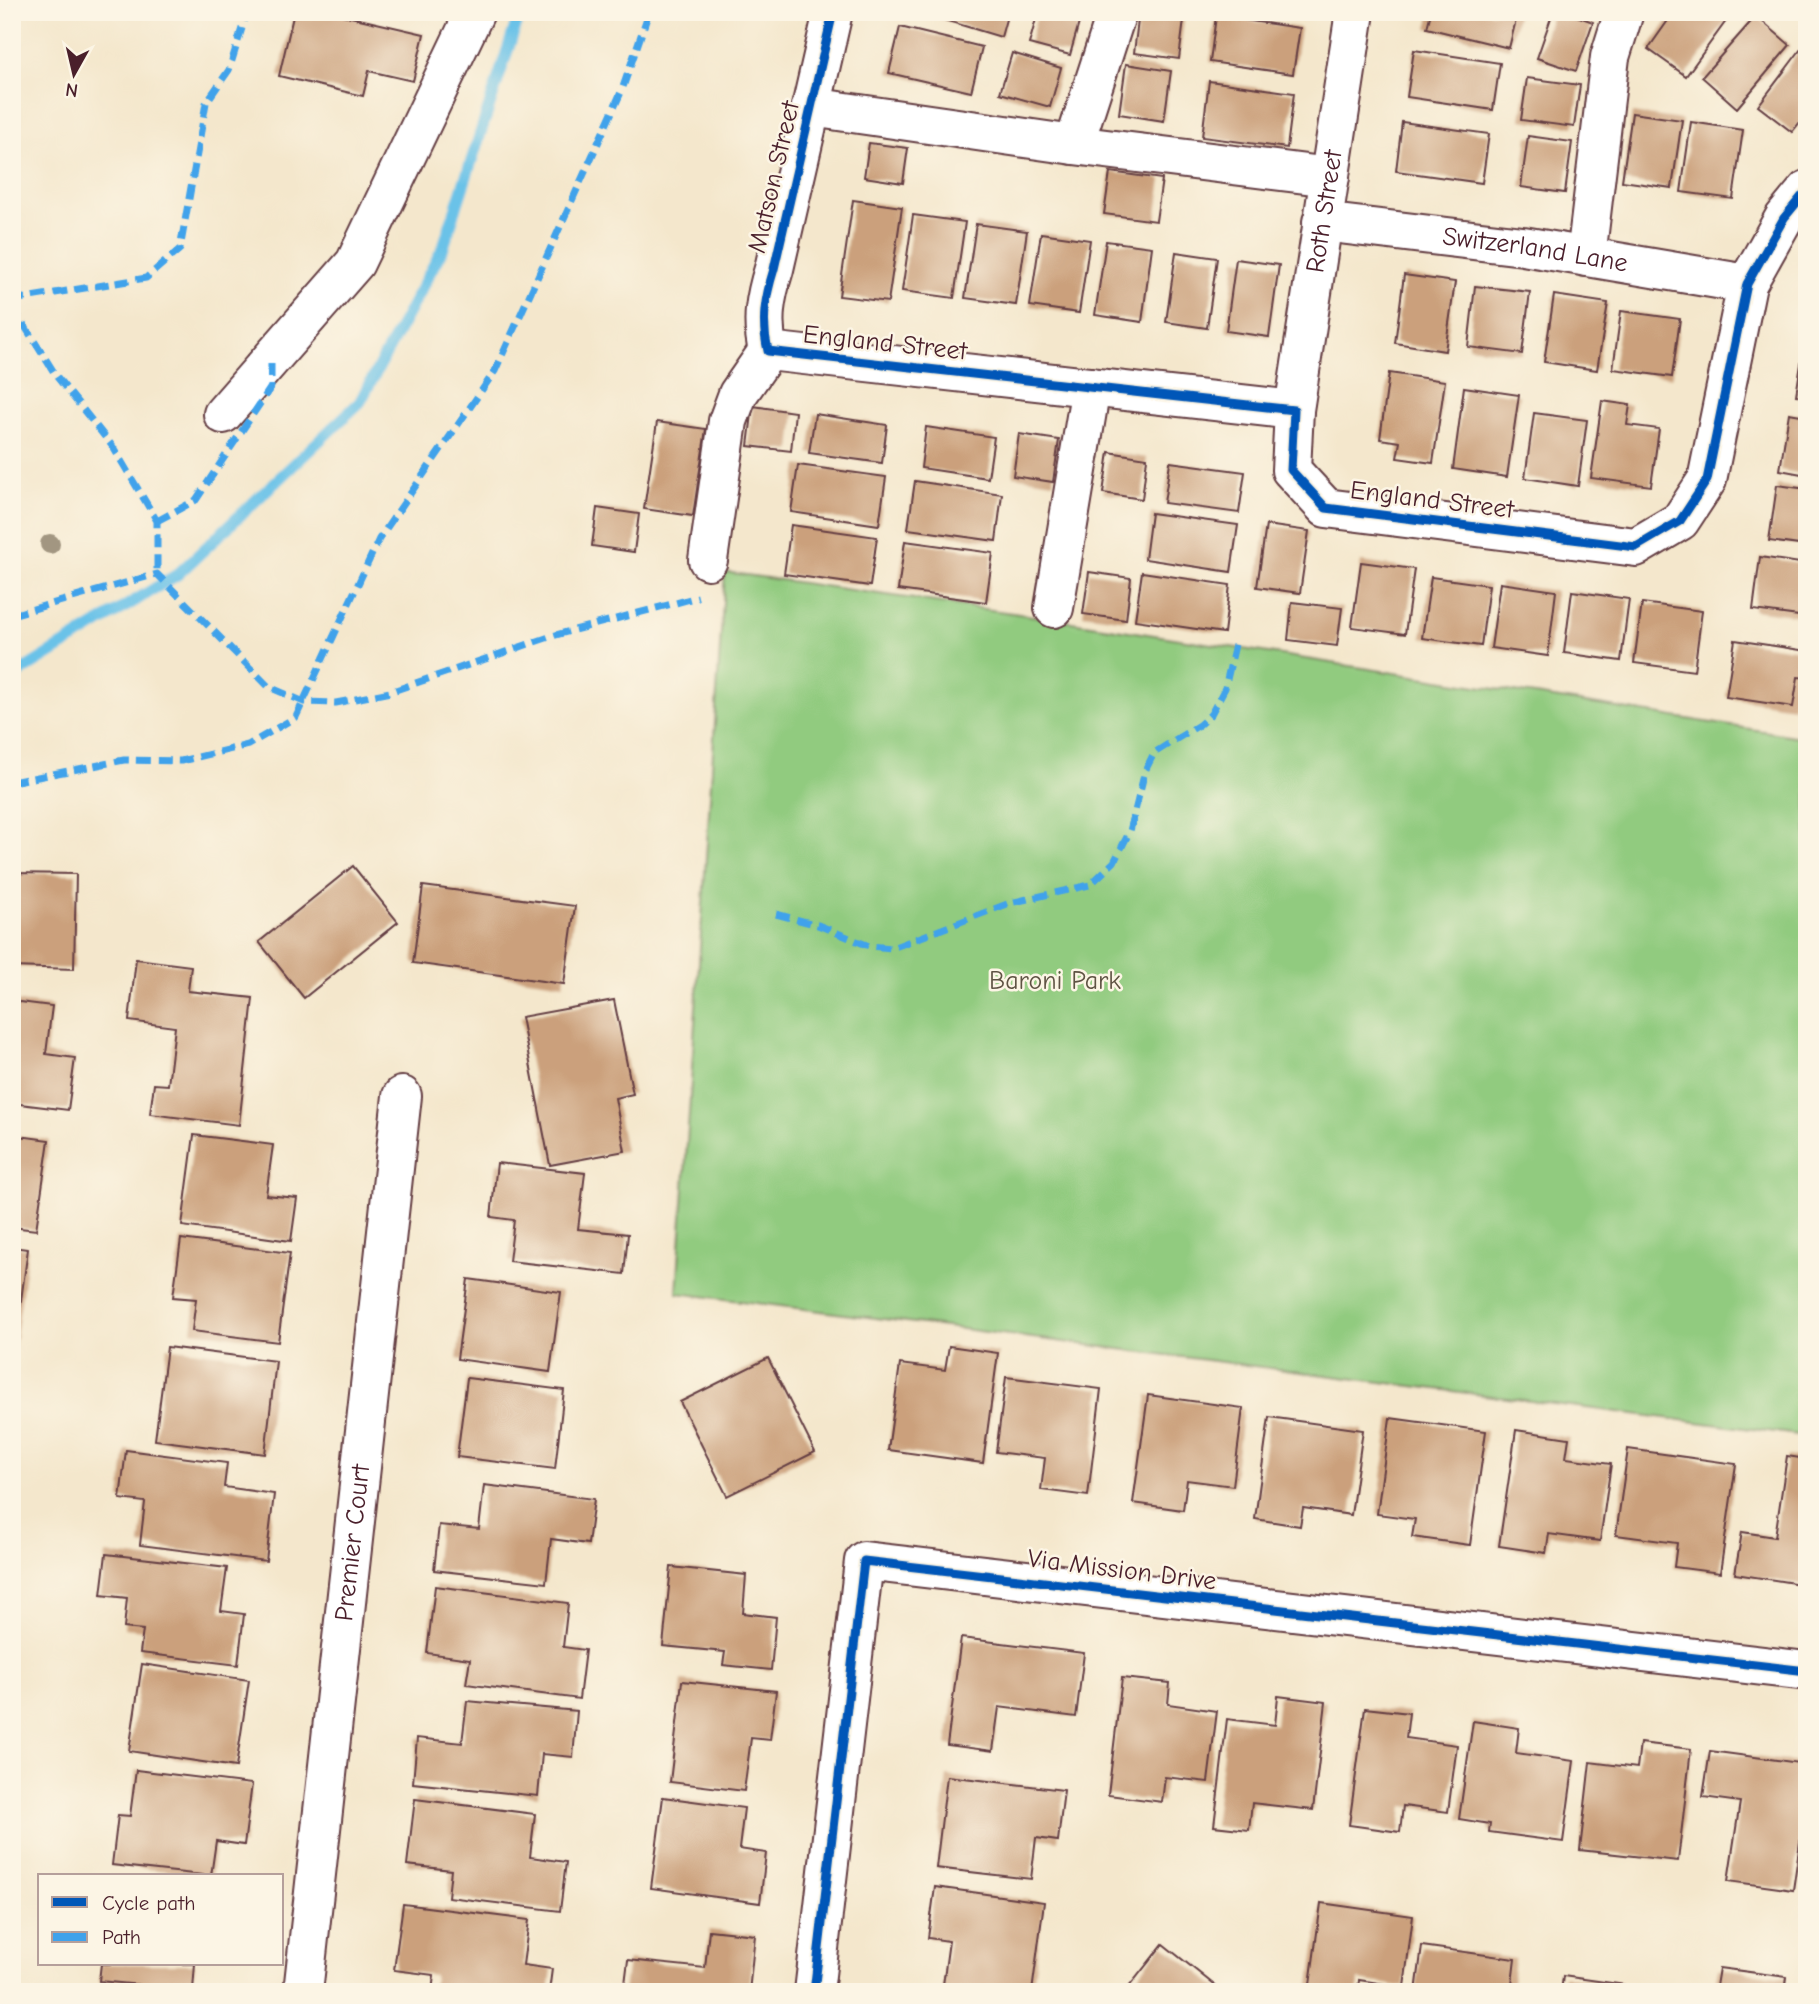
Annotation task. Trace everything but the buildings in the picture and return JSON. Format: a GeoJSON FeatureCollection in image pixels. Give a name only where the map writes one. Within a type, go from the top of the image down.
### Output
{"type":"FeatureCollection","features":[{"type":"Feature","properties":{"kind":"street"},"geometry":{"type":"LineString","coordinates":[[223,414],[355,263],[475,12]]}},
{"type":"Feature","properties":{"kind":"street","name":"Matson Street"},"geometry":{"type":"LineString","coordinates":[[768,351],[763,331],[765,300],[833,12]]}},
{"type":"Feature","properties":{"kind":"street"},"geometry":{"type":"LineString","coordinates":[[1074,145],[1117,12]]}},
{"type":"Feature","properties":{"kind":"street","name":"Roth Street"},"geometry":{"type":"LineString","coordinates":[[1294,410],[1355,12]]}},
{"type":"Feature","properties":{"kind":"street"},"geometry":{"type":"LineString","coordinates":[[1586,257],[1610,57],[1624,12]]}},
{"type":"Feature","properties":{"kind":"street"},"geometry":{"type":"LineString","coordinates":[[811,107],[1074,145],[1330,177]]}},
{"type":"Feature","properties":{"kind":"street","name":"England Street"},"geometry":{"type":"LineString","coordinates":[[768,351],[1294,410],[1291,470],[1326,508],[1636,547],[1680,521],[1707,480],[1747,284],[1784,218],[1807,190]]}},
{"type":"Feature","properties":{"kind":"street","name":"Switzerland Lane"},"geometry":{"type":"LineString","coordinates":[[1322,222],[1586,257],[1747,284]]}},
{"type":"Feature","properties":{"kind":"street"},"geometry":{"type":"LineString","coordinates":[[708,560],[728,421],[738,394],[768,351]]}},
{"type":"Feature","properties":{"kind":"street"},"geometry":{"type":"LineString","coordinates":[[1055,608],[1091,387]]}},
{"type":"Feature","properties":{"kind":"street","name":"Premier Court"},"geometry":{"type":"LineString","coordinates":[[303,1992],[402,1096]]}},
{"type":"Feature","properties":{"kind":"street","name":"Via Mission Drive"},"geometry":{"type":"LineString","coordinates":[[814,1992],[863,1561],[1807,1671]]}},
{"type":"Feature","properties":{"kind":"green space","name":"Baroni Park"},"geometry":{"type":"Polygon","coordinates":[[[725,572],[1040,617],[1807,738],[1807,1436],[677,1293],[725,572]]]}},
{"type":"Feature","properties":{"kind":"waterway"},"geometry":{"type":"LineString","coordinates":[[12,677],[178,574],[360,402],[443,248],[520,12]]}},
{"type":"Feature","properties":{"kind":"marked path"},"geometry":{"type":"LineString","coordinates":[[12,300],[146,278],[180,249],[206,103],[229,70],[247,12]]}},
{"type":"Feature","properties":{"kind":"marked path"},"geometry":{"type":"LineString","coordinates":[[12,782],[124,760],[181,761],[248,745],[296,717],[379,539],[495,371],[622,90],[649,12]]}},
{"type":"Feature","properties":{"kind":"marked path"},"geometry":{"type":"LineString","coordinates":[[12,306],[57,377],[113,447],[157,521],[157,574]]}},
{"type":"Feature","properties":{"kind":"marked path"},"geometry":{"type":"LineString","coordinates":[[157,521],[196,500],[271,387],[271,359]]}},
{"type":"Feature","properties":{"kind":"marked path"},"geometry":{"type":"LineString","coordinates":[[12,615],[157,574],[269,687],[304,702],[336,703],[390,692],[552,636],[698,597]]}},
{"type":"Feature","properties":{"kind":"marked path"},"geometry":{"type":"LineString","coordinates":[[776,914],[818,925],[869,946],[892,948],[1010,903],[1090,885],[1114,862],[1130,831],[1145,771],[1154,753],[1199,725],[1211,714],[1225,688],[1235,645]]}},
{"type":"Feature","properties":{"kind":"cycle path"},"geometry":{"type":"LineString","coordinates":[[833,12],[766,300],[764,320],[768,351],[1294,410],[1291,470],[1326,508],[1636,547],[1680,521],[1707,480],[1747,284],[1784,218],[1807,190]]}},
{"type":"Feature","properties":{"kind":"cycle path"},"geometry":{"type":"LineString","coordinates":[[814,1992],[864,1561],[1807,1671]]}}]}
